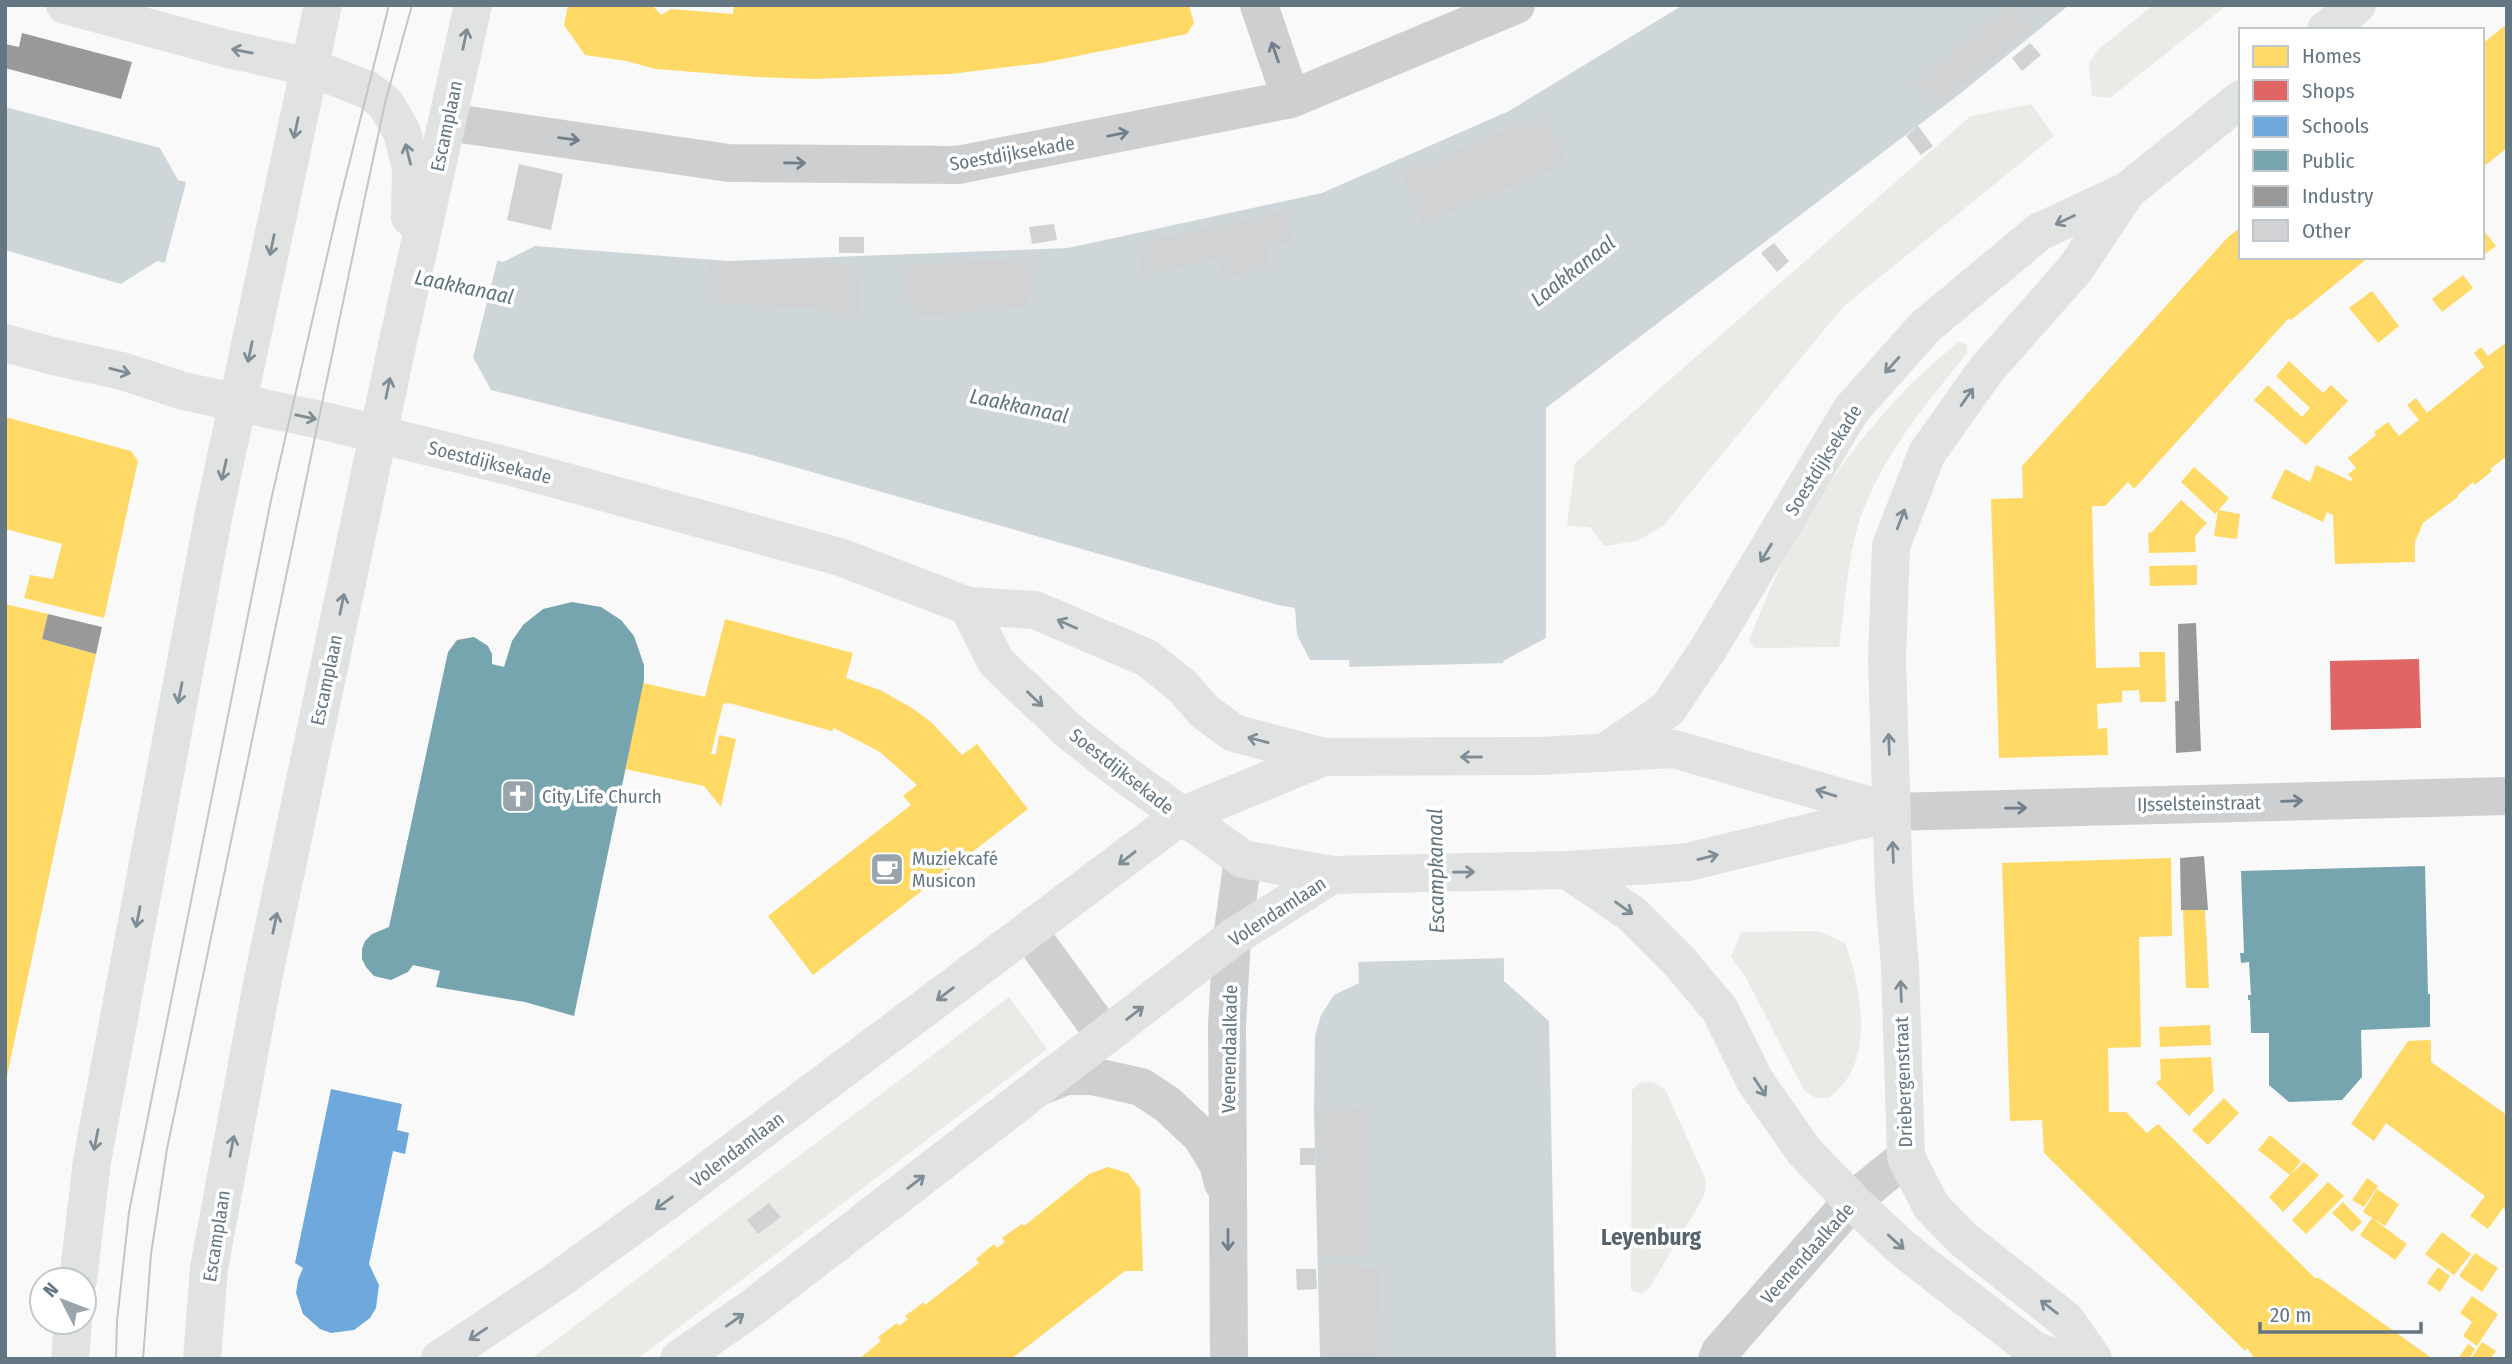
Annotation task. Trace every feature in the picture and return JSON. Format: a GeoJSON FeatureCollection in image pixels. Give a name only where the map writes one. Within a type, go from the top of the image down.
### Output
{"type":"FeatureCollection","features":[{"type":"Feature","properties":{"kind":"street"},"geometry":{"type":"LineString","coordinates":[[65,5],[224,48],[309,67],[368,90],[385,103],[402,132],[411,169],[417,223]]}},
{"type":"Feature","properties":{"kind":"street"},"geometry":{"type":"LineString","coordinates":[[80,1266],[92,1161],[214,513],[323,5]]}},
{"type":"Feature","properties":{"kind":"street","name":"Escamplaan"},"geometry":{"type":"LineString","coordinates":[[202,1359],[209,1268],[258,1005],[398,341],[417,223],[447,122],[473,5]]}},
{"type":"Feature","properties":{"kind":"street"},"geometry":{"type":"LineString","coordinates":[[1259,5],[1291,99]]}},
{"type":"Feature","properties":{"kind":"street","name":"Soestdijksekade"},"geometry":{"type":"LineString","coordinates":[[447,122],[729,163],[958,165],[1291,99],[1516,5]]}},
{"type":"Feature","properties":{"kind":"street"},"geometry":{"type":"LineString","coordinates":[[2328,28],[2357,5]]}},
{"type":"Feature","properties":{"kind":"street","name":"Soestdijksekade"},"geometry":{"type":"LineString","coordinates":[[1603,754],[1668,709],[1709,648],[1851,410],[1925,327],[2039,232],[2127,191],[2239,101]]}},
{"type":"Feature","properties":{"kind":"street","name":"Soestdijksekade"},"geometry":{"type":"LineString","coordinates":[[5,343],[122,371],[183,391],[379,434],[508,466],[840,557],[968,606],[1035,610],[1147,659],[1182,687],[1205,712],[1234,733],[1333,757],[1539,757],[1674,749],[1892,812],[1887,698],[1891,546],[1927,453],[1986,370],[2076,268],[2127,191]]}},
{"type":"Feature","properties":{"kind":"street","name":"Soestdijksekade"},"geometry":{"type":"LineString","coordinates":[[968,606],[996,663],[1070,732],[1181,816],[1333,757]]}},
{"type":"Feature","properties":{"kind":"street","name":"IJsselsteinstraat"},"geometry":{"type":"LineString","coordinates":[[1892,812],[2507,796]]}},
{"type":"Feature","properties":{"kind":"street"},"geometry":{"type":"LineString","coordinates":[[1339,875],[1554,870],[1688,862],[1892,812]]}},
{"type":"Feature","properties":{"kind":"street","name":"Driebergenstraat"},"geometry":{"type":"LineString","coordinates":[[1892,812],[1906,1157],[1931,1206],[1964,1240],[2066,1320],[2093,1359]]}},
{"type":"Feature","properties":{"kind":"street","name":"Volendamlaan"},"geometry":{"type":"LineString","coordinates":[[440,1359],[627,1230],[1181,816],[1244,859],[1339,875]]}},
{"type":"Feature","properties":{"kind":"street","name":"Veenendaalkade"},"geometry":{"type":"LineString","coordinates":[[1228,1359],[1227,1025],[1232,938],[1244,859]]}},
{"type":"Feature","properties":{"kind":"street"},"geometry":{"type":"LineString","coordinates":[[1554,870],[1632,914],[1679,961],[1720,1010],[1755,1081],[1804,1151],[1852,1201],[1902,1248],[2034,1350],[2057,1359]]}},
{"type":"Feature","properties":{"kind":"street","name":"Volendamlaan"},"geometry":{"type":"LineString","coordinates":[[679,1359],[752,1308],[1232,938],[1339,875]]}},
{"type":"Feature","properties":{"kind":"street"},"geometry":{"type":"LineString","coordinates":[[1028,932],[1105,1037]]}},
{"type":"Feature","properties":{"kind":"street","name":"Volendamlaan"},"geometry":{"type":"LineString","coordinates":[[1040,1087],[1066,1076],[1092,1076],[1141,1087]]}},
{"type":"Feature","properties":{"kind":"street","name":"Veenendaalkade"},"geometry":{"type":"LineString","coordinates":[[1141,1087],[1167,1104],[1201,1136],[1218,1164],[1228,1199]]}},
{"type":"Feature","properties":{"kind":"street","name":"Veenendaalkade"},"geometry":{"type":"LineString","coordinates":[[1717,1359],[1763,1301],[1852,1201],[1906,1157]]}},
{"type":"Feature","properties":{"kind":"street"},"geometry":{"type":"LineString","coordinates":[[70,1359],[72,1336]]}},
{"type":"Feature","properties":{"kind":"shaded area"},"geometry":{"type":"Polygon","coordinates":[[[2153,5],[2227,5],[2110,98],[2092,96],[2089,63],[2098,50],[2153,5]]]}},
{"type":"Feature","properties":{"kind":"shaded area"},"geometry":{"type":"Polygon","coordinates":[[[2031,104],[2054,136],[1843,307],[1663,526],[1637,541],[1604,546],[1590,527],[1567,526],[1575,463],[1971,116],[2031,104]]]}},
{"type":"Feature","properties":{"kind":"shaded area"},"geometry":{"type":"Polygon","coordinates":[[[1959,342],[1967,345],[1967,353],[1892,452],[1869,496],[1860,519],[1849,566],[1839,647],[1754,648],[1749,640],[1778,573],[1798,534],[1831,482],[1891,406],[1959,342]]]}},
{"type":"Feature","properties":{"kind":"shaded area"},"geometry":{"type":"Polygon","coordinates":[[[1818,931],[1845,943],[1860,1005],[1858,1054],[1849,1076],[1829,1098],[1818,1098],[1804,1090],[1746,978],[1731,957],[1741,932],[1818,931]]]}},
{"type":"Feature","properties":{"kind":"shaded area"},"geometry":{"type":"Polygon","coordinates":[[[1009,997],[1047,1049],[637,1359],[531,1359],[1009,997]]]}},
{"type":"Feature","properties":{"kind":"shaded area"},"geometry":{"type":"Polygon","coordinates":[[[1652,1082],[1665,1089],[1706,1180],[1704,1196],[1650,1287],[1642,1294],[1631,1290],[1632,1090],[1639,1083],[1652,1082]]]}},
{"type":"Feature","properties":{"kind":"water"},"geometry":{"type":"Polygon","coordinates":[[[1683,5],[2069,5],[1961,93],[1546,408],[1546,638],[1503,661],[1504,981],[1549,1021],[1556,1359],[1320,1359],[1314,1112],[1315,1036],[1321,1015],[1334,995],[1359,983],[1349,660],[1310,660],[1297,635],[1295,608],[752,455],[491,390],[469,350],[165,263],[157,261],[121,284],[5,250],[5,107],[160,148],[178,180],[503,262],[535,246],[728,261],[1068,248],[1322,193],[1509,111],[1683,5]]]}},
{"type":"Feature","properties":{"kind":"pier"},"geometry":{"type":"Polygon","coordinates":[[[187,179],[498,258],[472,362],[466,353],[164,266],[187,179]]]}},
{"type":"Feature","properties":{"kind":"pier"},"geometry":{"type":"Polygon","coordinates":[[[1507,663],[1507,958],[1355,962],[1345,667],[1507,663]]]}},
{"type":"Feature","properties":{"kind":"building: Homes"},"geometry":{"type":"Polygon","coordinates":[[[568,5],[652,5],[661,15],[671,9],[733,14],[734,5],[1189,5],[1194,23],[1187,34],[1042,63],[950,74],[814,79],[656,69],[585,55],[564,25],[568,5]]]}},
{"type":"Feature","properties":{"kind":"building: Homes"},"geometry":{"type":"Polygon","coordinates":[[[2507,24],[2507,148],[2484,166],[2484,42],[2507,24]]]}},
{"type":"Feature","properties":{"kind":"building: Homes"},"geometry":{"type":"Polygon","coordinates":[[[2239,229],[2239,259],[2367,259],[2291,320],[2289,318],[2134,489],[2128,482],[2105,506],[2092,506],[2096,668],[2140,667],[2139,652],[2165,652],[2166,702],[2140,702],[2139,690],[2122,691],[2122,702],[2097,704],[2098,729],[2107,728],[2108,755],[1999,758],[1991,499],[2023,498],[2022,466],[2228,237],[2239,229]]]}},
{"type":"Feature","properties":{"kind":"building: Homes"},"geometry":{"type":"Polygon","coordinates":[[[2484,231],[2496,246],[2484,255],[2484,231]]]}},
{"type":"Feature","properties":{"kind":"building: Homes"},"geometry":{"type":"Polygon","coordinates":[[[2463,275],[2473,288],[2442,312],[2432,299],[2463,275]]]}},
{"type":"Feature","properties":{"kind":"building: Homes"},"geometry":{"type":"Polygon","coordinates":[[[2372,291],[2399,326],[2378,343],[2349,308],[2372,291]]]}},
{"type":"Feature","properties":{"kind":"building: Homes"},"geometry":{"type":"Polygon","coordinates":[[[2507,342],[2507,456],[2475,485],[2473,482],[2423,523],[2415,542],[2415,562],[2335,564],[2333,515],[2327,512],[2323,522],[2271,498],[2285,469],[2310,482],[2316,465],[2353,480],[2348,474],[2356,468],[2348,458],[2376,435],[2374,432],[2388,422],[2399,436],[2419,420],[2407,405],[2416,398],[2427,413],[2484,367],[2474,353],[2481,347],[2488,356],[2507,342]]]}},
{"type":"Feature","properties":{"kind":"building: Homes"},"geometry":{"type":"Polygon","coordinates":[[[2289,361],[2323,393],[2331,385],[2348,401],[2306,445],[2254,400],[2268,385],[2302,417],[2310,408],[2276,376],[2289,361]]]}},
{"type":"Feature","properties":{"kind":"building: Homes"},"geometry":{"type":"Polygon","coordinates":[[[5,417],[131,451],[138,461],[104,618],[24,598],[30,575],[53,579],[62,544],[5,529],[5,417]]]}},
{"type":"Feature","properties":{"kind":"building: Homes"},"geometry":{"type":"Polygon","coordinates":[[[2194,467],[2229,498],[2215,514],[2181,482],[2194,467]]]}},
{"type":"Feature","properties":{"kind":"building: Homes"},"geometry":{"type":"Polygon","coordinates":[[[2181,500],[2207,523],[2195,536],[2196,552],[2149,553],[2148,533],[2152,532],[2181,500]]]}},
{"type":"Feature","properties":{"kind":"building: Homes"},"geometry":{"type":"Polygon","coordinates":[[[2218,510],[2240,514],[2237,539],[2214,536],[2218,510]]]}},
{"type":"Feature","properties":{"kind":"building: Homes"},"geometry":{"type":"Polygon","coordinates":[[[2197,565],[2197,585],[2150,586],[2149,566],[2197,565]]]}},
{"type":"Feature","properties":{"kind":"building: Homes"},"geometry":{"type":"Polygon","coordinates":[[[5,604],[48,614],[42,639],[96,654],[6,1081],[5,604]]]}},
{"type":"Feature","properties":{"kind":"building: Homes"},"geometry":{"type":"Polygon","coordinates":[[[725,619],[853,653],[846,678],[880,690],[912,708],[931,722],[962,755],[977,744],[1028,809],[813,975],[768,916],[911,805],[903,796],[917,785],[880,752],[834,728],[832,731],[729,703],[723,704],[711,754],[716,754],[719,735],[736,739],[721,807],[704,786],[625,769],[643,683],[705,697],[725,619]]]}},
{"type":"Feature","properties":{"kind":"building: Homes"},"geometry":{"type":"Polygon","coordinates":[[[2171,858],[2172,936],[2139,937],[2141,1047],[2108,1048],[2109,1112],[2126,1112],[2147,1133],[2158,1124],[2315,1278],[2319,1278],[2433,1359],[2255,1359],[2247,1348],[2245,1351],[2044,1153],[2042,1120],[2010,1121],[2002,863],[2171,858]]]}},
{"type":"Feature","properties":{"kind":"building: Homes"},"geometry":{"type":"Polygon","coordinates":[[[2183,910],[2205,910],[2209,988],[2186,988],[2183,910]]]}},
{"type":"Feature","properties":{"kind":"building: Homes"},"geometry":{"type":"Polygon","coordinates":[[[2210,1025],[2211,1045],[2160,1047],[2159,1027],[2210,1025]]]}},
{"type":"Feature","properties":{"kind":"building: Homes"},"geometry":{"type":"Polygon","coordinates":[[[2431,1040],[2431,1062],[2507,1115],[2507,1211],[2503,1208],[2488,1229],[2470,1216],[2485,1196],[2386,1123],[2374,1141],[2351,1124],[2408,1041],[2431,1040]]]}},
{"type":"Feature","properties":{"kind":"building: Homes"},"geometry":{"type":"Polygon","coordinates":[[[2211,1057],[2214,1091],[2189,1116],[2156,1083],[2161,1079],[2160,1059],[2211,1057]]]}},
{"type":"Feature","properties":{"kind":"building: Homes"},"geometry":{"type":"Polygon","coordinates":[[[2224,1098],[2239,1113],[2208,1145],[2192,1130],[2224,1098]]]}},
{"type":"Feature","properties":{"kind":"building: Homes"},"geometry":{"type":"Polygon","coordinates":[[[2270,1135],[2301,1161],[2290,1175],[2258,1150],[2270,1135]]]}},
{"type":"Feature","properties":{"kind":"building: Homes"},"geometry":{"type":"Polygon","coordinates":[[[2304,1162],[2319,1175],[2283,1212],[2269,1197],[2304,1162]]]}},
{"type":"Feature","properties":{"kind":"building: Homes"},"geometry":{"type":"Polygon","coordinates":[[[1108,1167],[1128,1173],[1140,1189],[1143,1271],[1125,1271],[1011,1359],[859,1359],[881,1341],[878,1337],[897,1323],[899,1326],[908,1319],[905,1316],[924,1302],[925,1305],[979,1263],[976,1259],[994,1244],[997,1248],[1005,1242],[1002,1238],[1022,1224],[1024,1226],[1089,1174],[1108,1167]]]}},
{"type":"Feature","properties":{"kind":"building: Homes"},"geometry":{"type":"Polygon","coordinates":[[[2367,1178],[2378,1186],[2364,1207],[2352,1200],[2367,1178]]]}},
{"type":"Feature","properties":{"kind":"building: Homes"},"geometry":{"type":"Polygon","coordinates":[[[2328,1182],[2344,1196],[2306,1234],[2292,1220],[2328,1182]]]}},
{"type":"Feature","properties":{"kind":"building: Homes"},"geometry":{"type":"Polygon","coordinates":[[[2377,1189],[2399,1204],[2385,1226],[2363,1212],[2377,1189]]]}},
{"type":"Feature","properties":{"kind":"building: Homes"},"geometry":{"type":"Polygon","coordinates":[[[2343,1202],[2362,1222],[2352,1232],[2332,1213],[2343,1202]]]}},
{"type":"Feature","properties":{"kind":"building: Homes"},"geometry":{"type":"Polygon","coordinates":[[[2372,1218],[2407,1244],[2395,1260],[2360,1235],[2372,1218]]]}},
{"type":"Feature","properties":{"kind":"building: Homes"},"geometry":{"type":"Polygon","coordinates":[[[2442,1232],[2471,1254],[2454,1275],[2425,1254],[2442,1232]]]}},
{"type":"Feature","properties":{"kind":"building: Homes"},"geometry":{"type":"Polygon","coordinates":[[[2475,1253],[2498,1268],[2482,1292],[2459,1276],[2475,1253]]]}},
{"type":"Feature","properties":{"kind":"building: Homes"},"geometry":{"type":"Polygon","coordinates":[[[2438,1267],[2450,1276],[2440,1292],[2427,1283],[2438,1267]]]}},
{"type":"Feature","properties":{"kind":"building: Homes"},"geometry":{"type":"Polygon","coordinates":[[[2472,1296],[2498,1314],[2477,1346],[2463,1336],[2472,1322],[2460,1313],[2472,1296]]]}},
{"type":"Feature","properties":{"kind":"building: Homes"},"geometry":{"type":"Polygon","coordinates":[[[2482,1342],[2496,1351],[2490,1359],[2471,1359],[2482,1342]]]}},
{"type":"Feature","properties":{"kind":"building: Homes"},"geometry":{"type":"Polygon","coordinates":[[[2468,1344],[2475,1349],[2469,1359],[2458,1359],[2468,1344]]]}},
{"type":"Feature","properties":{"kind":"building: Shops"},"geometry":{"type":"Polygon","coordinates":[[[2419,659],[2421,728],[2331,730],[2330,661],[2419,659]]]}},
{"type":"Feature","properties":{"kind":"building: Schools"},"geometry":{"type":"Polygon","coordinates":[[[331,1089],[402,1104],[397,1130],[409,1133],[405,1154],[393,1151],[369,1264],[379,1285],[376,1308],[370,1318],[354,1330],[331,1333],[320,1329],[303,1314],[296,1293],[303,1268],[295,1263],[331,1089]]]}},
{"type":"Feature","properties":{"kind":"building: Public","name":"City Life Church"},"geometry":{"type":"Polygon","coordinates":[[[572,602],[601,607],[621,620],[634,636],[644,665],[644,680],[574,1016],[525,1002],[436,987],[440,971],[413,965],[408,972],[391,980],[374,976],[362,959],[362,949],[372,934],[389,927],[448,652],[457,640],[474,637],[488,646],[492,654],[492,664],[504,667],[512,641],[523,625],[543,609],[572,602]]]}},
{"type":"Feature","properties":{"kind":"building: Public"},"geometry":{"type":"Polygon","coordinates":[[[2425,866],[2430,1027],[2361,1030],[2362,1077],[2342,1100],[2289,1102],[2269,1085],[2269,1033],[2251,1033],[2249,962],[2241,963],[2240,953],[2244,953],[2241,871],[2425,866]]]}},
{"type":"Feature","properties":{"kind":"building: Industry"},"geometry":{"type":"Polygon","coordinates":[[[22,33],[132,62],[121,99],[5,68],[5,44],[19,47],[22,33]]]}},
{"type":"Feature","properties":{"kind":"building: Industry"},"geometry":{"type":"Polygon","coordinates":[[[48,614],[102,627],[96,654],[42,639],[48,614]]]}},
{"type":"Feature","properties":{"kind":"building: Industry"},"geometry":{"type":"Polygon","coordinates":[[[2196,623],[2201,751],[2176,753],[2175,701],[2179,701],[2178,624],[2196,623]]]}},
{"type":"Feature","properties":{"kind":"building: Industry"},"geometry":{"type":"Polygon","coordinates":[[[2204,856],[2208,910],[2181,910],[2180,858],[2204,856]]]}},
{"type":"Feature","properties":{"kind":"building: Other"},"geometry":{"type":"Polygon","coordinates":[[[2008,5],[2015,5],[2034,28],[1936,107],[1915,81],[2008,5]]]}},
{"type":"Feature","properties":{"kind":"building: Other"},"geometry":{"type":"Polygon","coordinates":[[[2036,5],[2065,5],[2048,19],[2036,5]]]}},
{"type":"Feature","properties":{"kind":"building: Other"},"geometry":{"type":"Polygon","coordinates":[[[2030,43],[2041,55],[2022,71],[2012,58],[2030,43]]]}},
{"type":"Feature","properties":{"kind":"building: Other"},"geometry":{"type":"Polygon","coordinates":[[[1545,113],[1568,163],[1422,225],[1401,173],[1545,113]]]}},
{"type":"Feature","properties":{"kind":"building: Other"},"geometry":{"type":"Polygon","coordinates":[[[1918,126],[1933,146],[1921,155],[1906,136],[1918,126]]]}},
{"type":"Feature","properties":{"kind":"building: Other"},"geometry":{"type":"Polygon","coordinates":[[[519,164],[563,174],[551,230],[507,220],[519,164]]]}},
{"type":"Feature","properties":{"kind":"building: Other"},"geometry":{"type":"Polygon","coordinates":[[[1285,211],[1293,242],[1266,248],[1271,268],[1224,278],[1219,258],[1142,276],[1137,243],[1285,211]]]}},
{"type":"Feature","properties":{"kind":"building: Other"},"geometry":{"type":"Polygon","coordinates":[[[1054,224],[1057,240],[1032,244],[1029,227],[1054,224]]]}},
{"type":"Feature","properties":{"kind":"building: Other"},"geometry":{"type":"Polygon","coordinates":[[[839,237],[864,237],[864,253],[839,253],[839,237]]]}},
{"type":"Feature","properties":{"kind":"building: Other"},"geometry":{"type":"Polygon","coordinates":[[[1774,243],[1789,261],[1777,272],[1761,253],[1774,243]]]}},
{"type":"Feature","properties":{"kind":"building: Other"},"geometry":{"type":"Polygon","coordinates":[[[1029,258],[1033,294],[1028,295],[1029,307],[914,317],[913,304],[907,304],[903,265],[1029,258]]]}},
{"type":"Feature","properties":{"kind":"building: Other"},"geometry":{"type":"Polygon","coordinates":[[[707,262],[862,264],[860,314],[706,303],[707,262]]]}},
{"type":"Feature","properties":{"kind":"building: Other"},"geometry":{"type":"Polygon","coordinates":[[[1367,1109],[1370,1256],[1319,1256],[1316,1110],[1367,1109]]]}},
{"type":"Feature","properties":{"kind":"building: Other"},"geometry":{"type":"Polygon","coordinates":[[[1300,1148],[1315,1148],[1315,1165],[1300,1165],[1300,1148]]]}},
{"type":"Feature","properties":{"kind":"building: Other"},"geometry":{"type":"Polygon","coordinates":[[[769,1203],[781,1217],[758,1234],[747,1220],[769,1203]]]}},
{"type":"Feature","properties":{"kind":"building: Other"},"geometry":{"type":"Polygon","coordinates":[[[1320,1263],[1360,1263],[1360,1267],[1381,1267],[1382,1359],[1321,1359],[1320,1263]]]}},
{"type":"Feature","properties":{"kind":"building: Other"},"geometry":{"type":"Polygon","coordinates":[[[1296,1269],[1316,1269],[1317,1289],[1297,1290],[1296,1269]]]}},
{"type":"Feature","properties":{"kind":"tram line"},"geometry":{"type":"LineString","coordinates":[[116,1359],[117,1321],[129,1212],[271,500],[339,204],[389,5]]}},
{"type":"Feature","properties":{"kind":"tram line"},"geometry":{"type":"LineString","coordinates":[[143,1359],[151,1254],[167,1149],[385,103],[412,5]]}},
{"type":"Feature","properties":{"kind":"place","name":"City Life Church"},"geometry":{"type":"Point","coordinates":[518,796]}},
{"type":"Feature","properties":{"kind":"place","name":"Muziekcafé Musicon"},"geometry":{"type":"Point","coordinates":[887,869]}},
{"type":"Feature","properties":{"kind":"district","name":"Leyenburg"},"geometry":{"type":"Point","coordinates":[1651,1237]}},
{"type":"Feature","properties":{"kind":"water label","name":"Laakkanaal"},"geometry":{"type":"Point","coordinates":[1573,271]}},
{"type":"Feature","properties":{"kind":"water label","name":"Laakkanaal"},"geometry":{"type":"Point","coordinates":[464,287]}},
{"type":"Feature","properties":{"kind":"water label","name":"Laakkanaal"},"geometry":{"type":"Point","coordinates":[1019,406]}},
{"type":"Feature","properties":{"kind":"water label","name":"Escampkanaal"},"geometry":{"type":"Point","coordinates":[1436,871]}}]}
